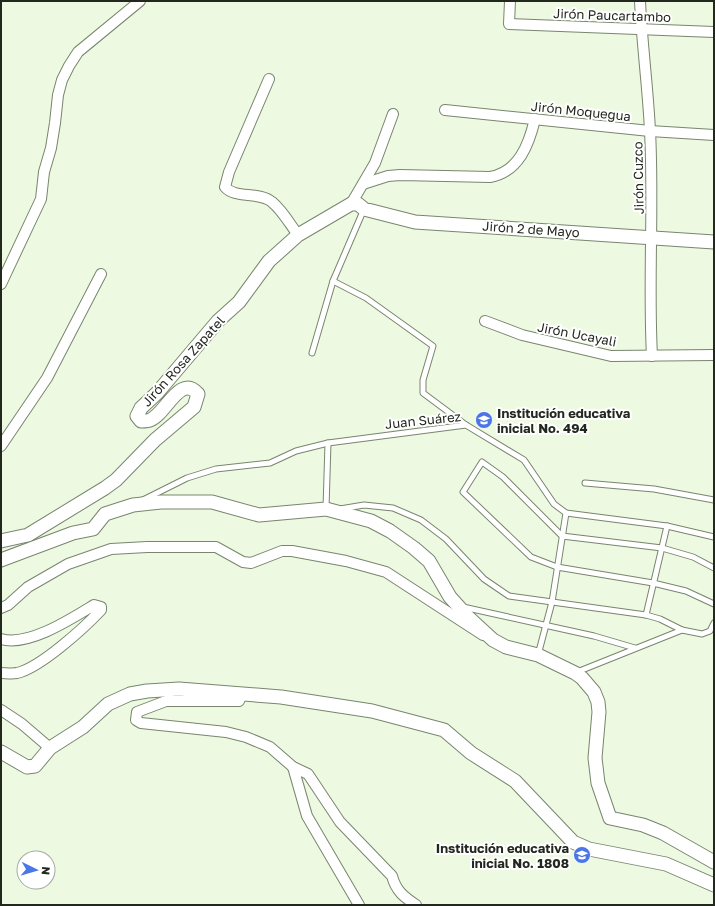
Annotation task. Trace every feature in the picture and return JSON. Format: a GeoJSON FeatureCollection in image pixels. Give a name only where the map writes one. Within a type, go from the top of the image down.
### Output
{"type":"FeatureCollection","features":[{"type":"Feature","properties":{"kind":"street"},"geometry":{"type":"LineString","coordinates":[[1,284],[41,199],[44,172],[51,148],[58,95],[62,80],[78,52],[140,1]]}},
{"type":"Feature","properties":{"kind":"street","name":"Jirón Paucartambo"},"geometry":{"type":"LineString","coordinates":[[510,1],[509,24],[714,32]]}},
{"type":"Feature","properties":{"kind":"street","name":"Jirón Cuzco"},"geometry":{"type":"LineString","coordinates":[[640,1],[641,30],[650,131],[652,237],[650,311],[652,356]]}},
{"type":"Feature","properties":{"kind":"street"},"geometry":{"type":"LineString","coordinates":[[269,78],[229,172],[225,187],[228,191],[254,195],[273,202],[298,234]]}},
{"type":"Feature","properties":{"kind":"street","name":"Jirón Moquegua"},"geometry":{"type":"LineString","coordinates":[[445,110],[535,118],[650,131],[714,135]]}},
{"type":"Feature","properties":{"kind":"street","name":"Jirón Rosa Zapatel"},"geometry":{"type":"LineString","coordinates":[[1,541],[28,535],[105,488],[116,480],[155,440],[194,407],[198,394],[194,389],[189,387],[181,389],[162,410],[150,420],[141,421],[138,416],[141,408],[157,393],[218,321],[239,302],[269,261],[298,234],[351,204],[375,163],[393,114]]}},
{"type":"Feature","properties":{"kind":"street"},"geometry":{"type":"LineString","coordinates":[[363,184],[388,176],[400,175],[499,176],[513,166],[530,142],[535,118]]}},
{"type":"Feature","properties":{"kind":"street","name":"Jirón 2 de Mayo"},"geometry":{"type":"LineString","coordinates":[[351,204],[358,204],[364,209],[415,222],[714,242]]}},
{"type":"Feature","properties":{"kind":"street"},"geometry":{"type":"LineString","coordinates":[[1,446],[47,378],[101,274]]}},
{"type":"Feature","properties":{"kind":"street","name":"Jirón Ucayali"},"geometry":{"type":"LineString","coordinates":[[485,321],[522,335],[611,356],[714,355]]}},
{"type":"Feature","properties":{"kind":"street"},"geometry":{"type":"LineString","coordinates":[[1,560],[66,536],[93,529],[105,514],[134,505],[161,502],[212,502],[259,514],[330,509],[371,521],[390,530],[414,548],[429,561],[450,597],[493,640]]}},
{"type":"Feature","properties":{"kind":"street"},"geometry":{"type":"LineString","coordinates":[[1,608],[8,605],[28,587],[68,564],[111,549],[147,546],[216,547],[243,562],[251,563],[282,551],[292,551],[346,561],[386,572],[443,611],[493,640],[506,647],[538,655],[582,678],[594,692],[598,702],[595,758],[597,776],[610,818],[643,825],[663,833],[714,862]]}},
{"type":"Feature","properties":{"kind":"street"},"geometry":{"type":"LineString","coordinates":[[1,639],[10,642],[51,630],[94,605],[100,607],[101,610],[46,657],[18,673],[1,673]]}},
{"type":"Feature","properties":{"kind":"street"},"geometry":{"type":"LineString","coordinates":[[1,752],[27,767],[35,766],[50,748],[83,727],[108,704],[130,694],[147,690],[179,689],[281,697],[372,710],[444,730],[491,767],[515,780],[573,842],[589,849],[666,864],[714,885]]}},
{"type":"Feature","properties":{"kind":"street"},"geometry":{"type":"LineString","coordinates":[[242,694],[239,701],[166,701],[139,711],[135,717],[140,723],[226,732],[246,737],[270,747],[293,767],[308,774],[340,822],[392,876],[402,896],[416,905]]}},
{"type":"Feature","properties":{"kind":"street"},"geometry":{"type":"LineString","coordinates":[[1,710],[22,724],[50,748]]}},
{"type":"Feature","properties":{"kind":"street"},"geometry":{"type":"LineString","coordinates":[[293,767],[307,816],[358,905]]}},
{"type":"Feature","properties":{"kind":"lane"},"geometry":{"type":"LineString","coordinates":[[312,353],[333,282],[364,209]]}},
{"type":"Feature","properties":{"kind":"lane"},"geometry":{"type":"LineString","coordinates":[[333,282],[366,298],[433,346],[423,380],[423,393],[466,425]]}},
{"type":"Feature","properties":{"kind":"lane","name":"Juan Suárez"},"geometry":{"type":"LineString","coordinates":[[134,505],[187,478],[216,468],[270,463],[296,451],[328,443],[466,425],[524,460],[554,504],[566,513]]}},
{"type":"Feature","properties":{"kind":"lane"},"geometry":{"type":"LineString","coordinates":[[328,443],[330,509],[364,505],[392,508],[422,520],[446,539],[484,579],[509,596],[646,615],[660,619],[682,630],[702,634],[710,631],[714,623]]}},
{"type":"Feature","properties":{"kind":"lane"},"geometry":{"type":"LineString","coordinates":[[714,568],[693,557],[662,548],[562,536],[503,477],[482,462],[463,492],[531,557],[557,567],[653,583],[686,591],[714,604]]}},
{"type":"Feature","properties":{"kind":"lane"},"geometry":{"type":"LineString","coordinates":[[585,483],[654,489],[714,500]]}},
{"type":"Feature","properties":{"kind":"lane"},"geometry":{"type":"LineString","coordinates":[[538,655],[552,602],[566,513],[667,526],[714,537]]}},
{"type":"Feature","properties":{"kind":"lane"},"geometry":{"type":"LineString","coordinates":[[646,615],[667,526]]}},
{"type":"Feature","properties":{"kind":"lane"},"geometry":{"type":"LineString","coordinates":[[458,606],[594,636],[634,648]]}},
{"type":"Feature","properties":{"kind":"lane"},"geometry":{"type":"LineString","coordinates":[[575,673],[682,630]]}},
{"type":"Feature","properties":{"kind":"place","name":"Institución educativa inicial No. 494"},"geometry":{"type":"Point","coordinates":[484,420]}},
{"type":"Feature","properties":{"kind":"place","name":"Institución educativa inicial No. 1808"},"geometry":{"type":"Point","coordinates":[582,855]}}]}
